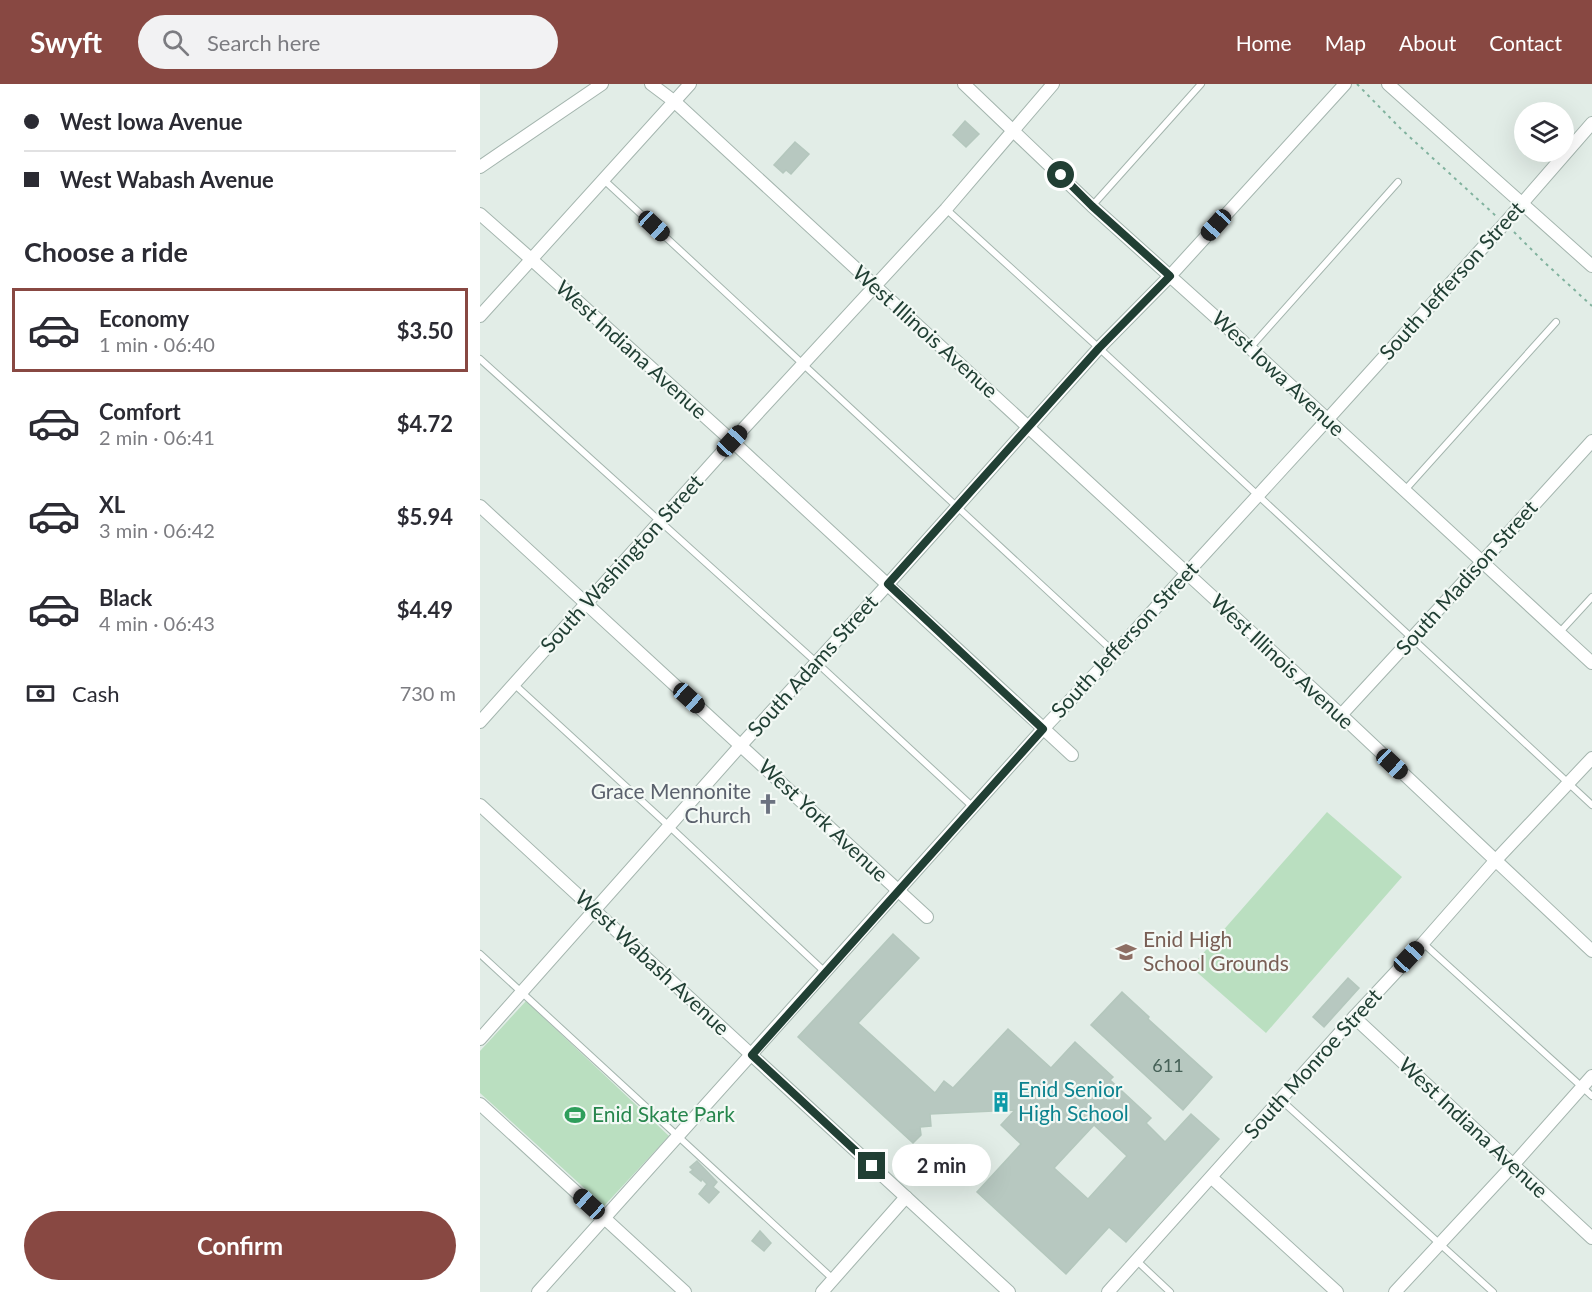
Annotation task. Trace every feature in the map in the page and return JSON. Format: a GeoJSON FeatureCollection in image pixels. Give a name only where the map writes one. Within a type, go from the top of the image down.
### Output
{"type":"FeatureCollection","features":[{"type":"Feature","properties":{"kind":"street"},"geometry":{"type":"LineString","coordinates":[[480,167],[602,84]]}},
{"type":"Feature","properties":{"kind":"street","name":"West Illinois Avenue"},"geometry":{"type":"LineString","coordinates":[[651,84],[675,102],[1028,426],[1592,951]]}},
{"type":"Feature","properties":{"kind":"street"},"geometry":{"type":"LineString","coordinates":[[480,316],[690,84]]}},
{"type":"Feature","properties":{"kind":"street","name":"West Iowa Avenue"},"geometry":{"type":"LineString","coordinates":[[964,84],[1092,206],[1592,663]]}},
{"type":"Feature","properties":{"kind":"street","name":"South Washington Street"},"geometry":{"type":"LineString","coordinates":[[480,722],[732,441],[946,209],[1053,84]]}},
{"type":"Feature","properties":{"kind":"street","name":"South Adams Street"},"geometry":{"type":"LineString","coordinates":[[480,1039],[1028,426],[1099,348],[1170,276],[1345,84]]}},
{"type":"Feature","properties":{"kind":"street"},"geometry":{"type":"LineString","coordinates":[[1388,84],[1592,266]]}},
{"type":"Feature","properties":{"kind":"street","name":"South Jefferson Street"},"geometry":{"type":"LineString","coordinates":[[538,1292],[1043,729],[1115,653],[1505,223],[1592,123]]}},
{"type":"Feature","properties":{"kind":"street","name":"West Indiana Avenue"},"geometry":{"type":"LineString","coordinates":[[480,214],[732,441],[1072,755]]}},
{"type":"Feature","properties":{"kind":"street","name":"South Madison Street"},"geometry":{"type":"LineString","coordinates":[[1341,715],[1592,441]]}},
{"type":"Feature","properties":{"kind":"street","name":"West York Avenue"},"geometry":{"type":"LineString","coordinates":[[480,506],[927,917]]}},
{"type":"Feature","properties":{"kind":"street","name":"South Monroe Street"},"geometry":{"type":"LineString","coordinates":[[1108,1292],[1495,861],[1592,758]]}},
{"type":"Feature","properties":{"kind":"street","name":"West Wabash Avenue"},"geometry":{"type":"LineString","coordinates":[[480,805],[1009,1292]]}},
{"type":"Feature","properties":{"kind":"street","name":"West Indiana Avenue"},"geometry":{"type":"LineString","coordinates":[[1354,1017],[1592,1238]]}},
{"type":"Feature","properties":{"kind":"street"},"geometry":{"type":"LineString","coordinates":[[1395,1292],[1592,1076]]}},
{"type":"Feature","properties":{"kind":"street"},"geometry":{"type":"LineString","coordinates":[[480,1104],[685,1292]]}},
{"type":"Feature","properties":{"kind":"street"},"geometry":{"type":"LineString","coordinates":[[1212,1178],[1337,1292]]}},
{"type":"Feature","properties":{"kind":"street"},"geometry":{"type":"LineString","coordinates":[[822,1292],[906,1197]]}},
{"type":"Feature","properties":{"kind":"lane"},"geometry":{"type":"LineString","coordinates":[[1092,206],[1201,84]]}},
{"type":"Feature","properties":{"kind":"lane"},"geometry":{"type":"LineString","coordinates":[[604,179],[1115,653]]}},
{"type":"Feature","properties":{"kind":"lane"},"geometry":{"type":"LineString","coordinates":[[1250,348],[1398,182]]}},
{"type":"Feature","properties":{"kind":"lane"},"geometry":{"type":"LineString","coordinates":[[946,209],[1592,805]]}},
{"type":"Feature","properties":{"kind":"lane"},"geometry":{"type":"LineString","coordinates":[[1405,490],[1556,322]]}},
{"type":"Feature","properties":{"kind":"lane"},"geometry":{"type":"LineString","coordinates":[[480,358],[973,807]]}},
{"type":"Feature","properties":{"kind":"lane"},"geometry":{"type":"LineString","coordinates":[[1559,633],[1592,597]]}},
{"type":"Feature","properties":{"kind":"lane"},"geometry":{"type":"LineString","coordinates":[[514,684],[825,972]]}},
{"type":"Feature","properties":{"kind":"lane"},"geometry":{"type":"LineString","coordinates":[[1423,943],[1592,1096]]}},
{"type":"Feature","properties":{"kind":"lane"},"geometry":{"type":"LineString","coordinates":[[480,954],[833,1280]]}},
{"type":"Feature","properties":{"kind":"lane"},"geometry":{"type":"LineString","coordinates":[[1281,1100],[1493,1292]]}},
{"type":"Feature","properties":{"kind":"lane"},"geometry":{"type":"LineString","coordinates":[[1136,1260],[1170,1292]]}},
{"type":"Feature","properties":{"kind":"path"},"geometry":{"type":"LineString","coordinates":[[1357,84],[1401,129],[1592,306]]}},
{"type":"Feature","properties":{"kind":"green space"},"geometry":{"type":"Polygon","coordinates":[[[1327,812],[1402,877],[1266,1033],[1191,967],[1327,812]]]}},
{"type":"Feature","properties":{"kind":"green space","name":"Enid Skate Park"},"geometry":{"type":"Polygon","coordinates":[[[526,1001],[669,1136],[604,1206],[480,1093],[480,1051],[526,1001]]]}},
{"type":"Feature","properties":{"kind":"building"},"geometry":{"type":"Polygon","coordinates":[[[965,121],[979,134],[966,147],[953,135],[965,121]]]}},
{"type":"Feature","properties":{"kind":"building"},"geometry":{"type":"Polygon","coordinates":[[[795,142],[809,154],[791,174],[786,170],[783,173],[774,165],[795,142]]]}},
{"type":"Feature","properties":{"kind":"building","name":"Enid Senior High School"},"geometry":{"type":"Polygon","coordinates":[[[893,934],[919,958],[858,1023],[935,1093],[944,1081],[953,1088],[1008,1029],[1051,1068],[1075,1042],[1113,1077],[1110,1080],[1151,1118],[1146,1123],[1165,1142],[1191,1114],[1219,1139],[1126,1242],[1109,1227],[1066,1274],[977,1192],[1021,1144],[1001,1125],[1015,1110],[930,1114],[931,1126],[920,1127],[921,1135],[913,1143],[798,1037],[893,934]],[[1094,1125],[1054,1168],[1088,1199],[1127,1156],[1094,1125]]]}},
{"type":"Feature","properties":{"kind":"building"},"geometry":{"type":"Polygon","coordinates":[[[1348,978],[1359,988],[1324,1027],[1313,1017],[1348,978]]]}},
{"type":"Feature","properties":{"kind":"building","name":"Enid Senior High School"},"geometry":{"type":"Polygon","coordinates":[[[1122,992],[1212,1077],[1183,1110],[1091,1025],[1122,992]]]}},
{"type":"Feature","properties":{"kind":"building"},"geometry":{"type":"Polygon","coordinates":[[[697,1161],[717,1182],[713,1187],[719,1192],[709,1203],[699,1194],[707,1184],[690,1172],[693,1170],[690,1167],[697,1161]]]}},
{"type":"Feature","properties":{"kind":"building"},"geometry":{"type":"Polygon","coordinates":[[[760,1231],[771,1243],[764,1251],[752,1241],[760,1231]]]}},
{"type":"Feature","properties":{"kind":"place","name":"Grace Mennonite Church"},"geometry":{"type":"Point","coordinates":[768,804]}},
{"type":"Feature","properties":{"kind":"place","name":"Enid High School Grounds"},"geometry":{"type":"Point","coordinates":[1126,952]}},
{"type":"Feature","properties":{"kind":"place","name":"Enid Senior High School"},"geometry":{"type":"Point","coordinates":[1001,1102]}},
{"type":"Feature","properties":{"kind":"place","name":"Enid Skate Park"},"geometry":{"type":"Point","coordinates":[575,1115]}},
{"type":"Feature","properties":{"kind":"route"},"geometry":{"type":"LineString","coordinates":[[872,1166],[752,1055],[1043,729],[888,584],[1099,348],[1170,276],[1061,175]]}}]}
